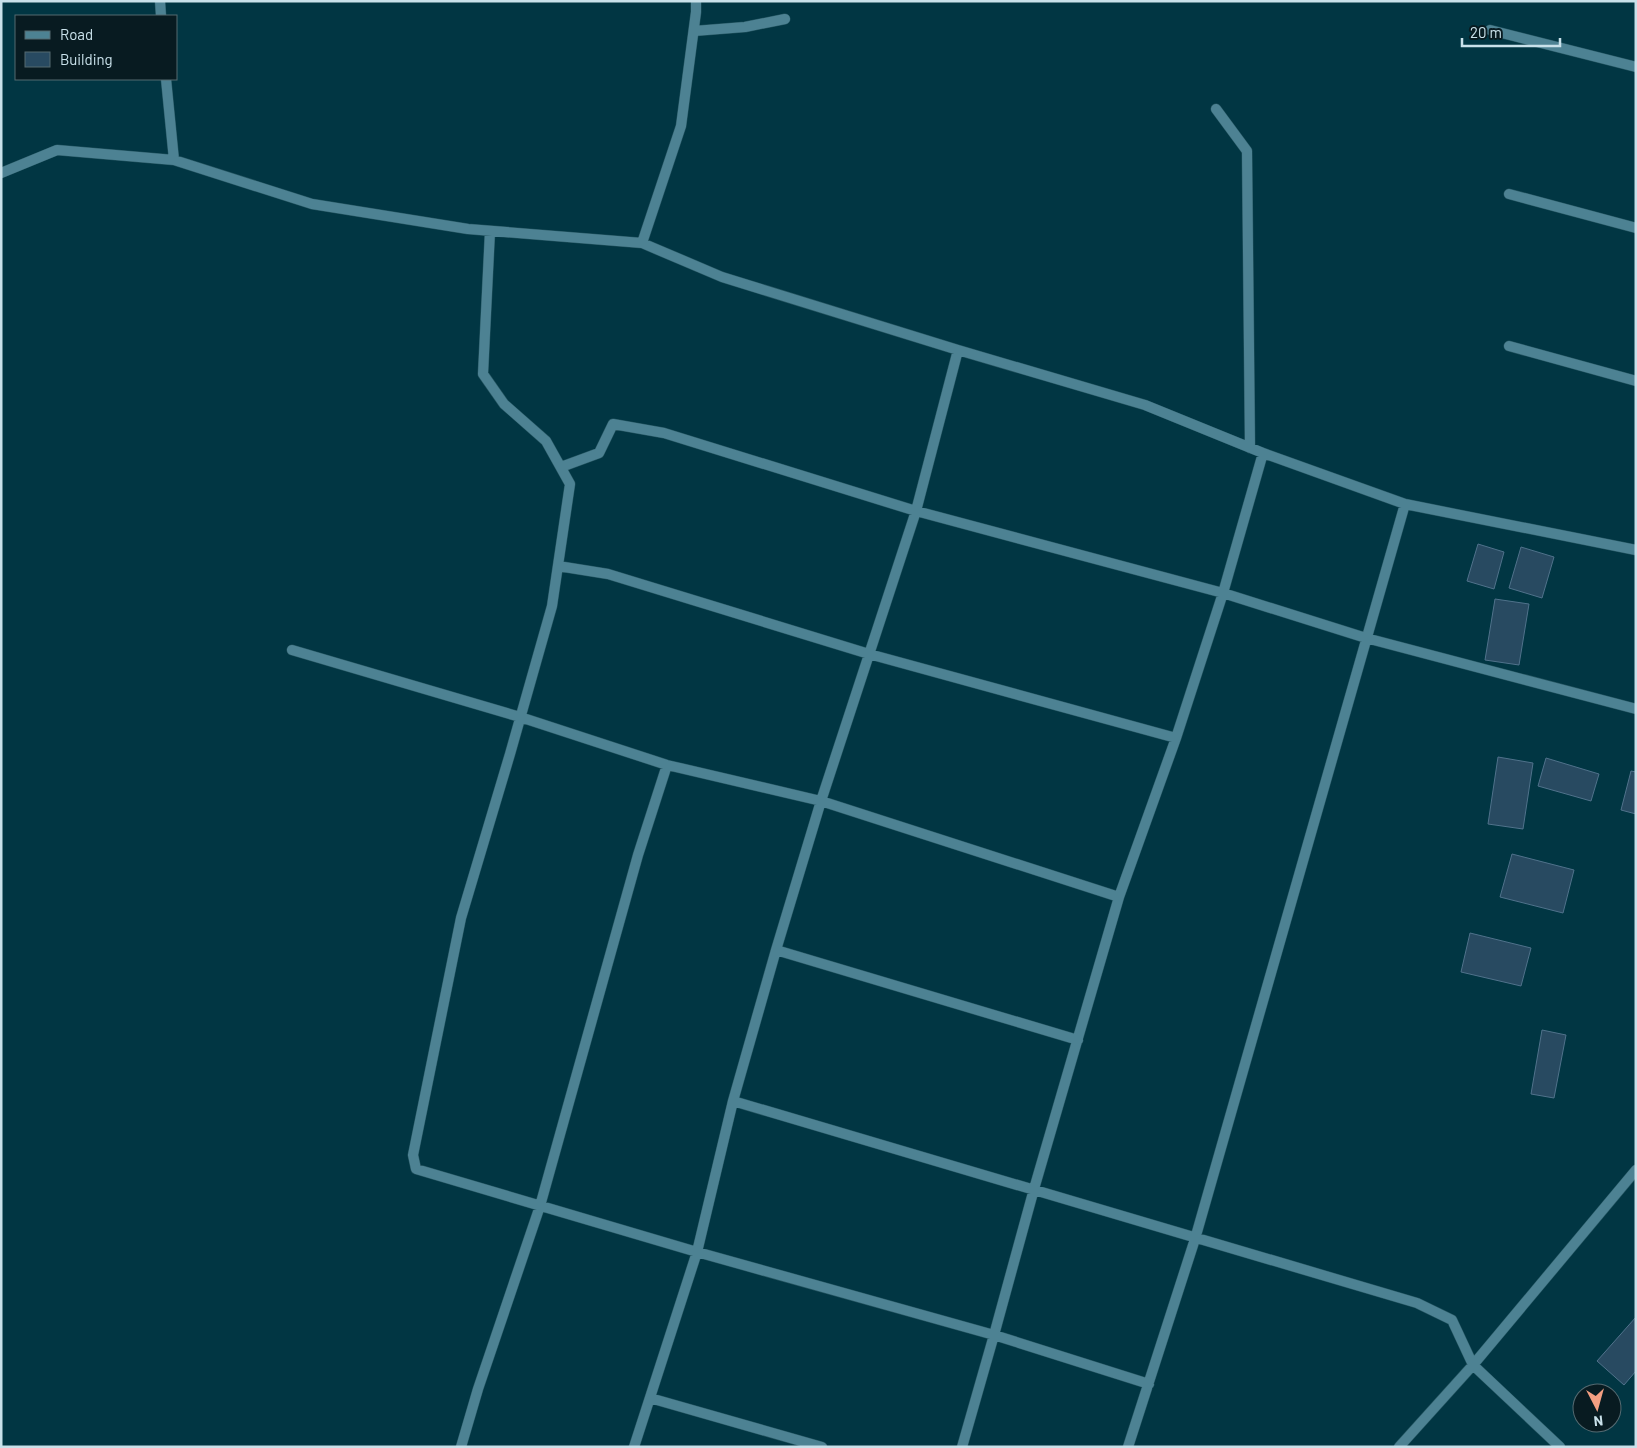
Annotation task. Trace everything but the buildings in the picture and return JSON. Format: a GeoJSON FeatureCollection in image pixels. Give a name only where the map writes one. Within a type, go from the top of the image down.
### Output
{"type":"FeatureCollection","features":[{"type":"Feature","properties":{"kind":"street"},"geometry":{"type":"LineString","coordinates":[[160,1],[161,15]]}},
{"type":"Feature","properties":{"kind":"street"},"geometry":{"type":"LineString","coordinates":[[642,244],[681,126],[694,31],[696,1]]}},
{"type":"Feature","properties":{"kind":"street"},"geometry":{"type":"LineString","coordinates":[[694,31],[745,27],[786,19]]}},
{"type":"Feature","properties":{"kind":"street"},"geometry":{"type":"LineString","coordinates":[[1490,30],[1636,67]]}},
{"type":"Feature","properties":{"kind":"street"},"geometry":{"type":"LineString","coordinates":[[166,80],[174,160]]}},
{"type":"Feature","properties":{"kind":"street"},"geometry":{"type":"LineString","coordinates":[[1216,109],[1247,151],[1250,448]]}},
{"type":"Feature","properties":{"kind":"street"},"geometry":{"type":"LineString","coordinates":[[1,173],[57,150],[174,160],[312,204],[468,229],[642,244],[722,277],[958,350],[1145,405],[1263,453],[1405,504],[1636,550]]}},
{"type":"Feature","properties":{"kind":"street"},"geometry":{"type":"LineString","coordinates":[[1508,194],[1636,228]]}},
{"type":"Feature","properties":{"kind":"street"},"geometry":{"type":"LineString","coordinates":[[490,231],[484,374],[504,404],[546,441],[570,484],[552,606],[461,918],[413,1155],[416,1169],[697,1252],[994,1334],[1149,1384]]}},
{"type":"Feature","properties":{"kind":"street"},"geometry":{"type":"LineString","coordinates":[[1509,346],[1636,381]]}},
{"type":"Feature","properties":{"kind":"street"},"geometry":{"type":"LineString","coordinates":[[634,1447],[697,1252],[733,1102],[820,801],[916,511],[958,350]]}},
{"type":"Feature","properties":{"kind":"street"},"geometry":{"type":"LineString","coordinates":[[560,467],[599,453],[614,424],[664,432],[916,511],[1223,593],[1366,638],[1636,709]]}},
{"type":"Feature","properties":{"kind":"street"},"geometry":{"type":"LineString","coordinates":[[962,1447],[1119,896],[1176,738],[1223,593],[1263,453]]}},
{"type":"Feature","properties":{"kind":"street"},"geometry":{"type":"LineString","coordinates":[[1128,1447],[1195,1239],[1405,504]]}},
{"type":"Feature","properties":{"kind":"street"},"geometry":{"type":"LineString","coordinates":[[558,566],[608,574],[869,654],[1176,738]]}},
{"type":"Feature","properties":{"kind":"street"},"geometry":{"type":"LineString","coordinates":[[292,650],[520,717],[668,765],[820,801],[1119,896]]}},
{"type":"Feature","properties":{"kind":"street"},"geometry":{"type":"LineString","coordinates":[[461,1447],[478,1389],[540,1206],[638,855],[668,765]]}},
{"type":"Feature","properties":{"kind":"street"},"geometry":{"type":"LineString","coordinates":[[776,950],[1078,1040]]}},
{"type":"Feature","properties":{"kind":"street"},"geometry":{"type":"LineString","coordinates":[[733,1102],[1417,1303],[1452,1320],[1473,1365],[1560,1447]]}},
{"type":"Feature","properties":{"kind":"street"},"geometry":{"type":"LineString","coordinates":[[1399,1447],[1473,1365],[1636,1170]]}},
{"type":"Feature","properties":{"kind":"street"},"geometry":{"type":"LineString","coordinates":[[650,1398],[822,1447]]}}]}
